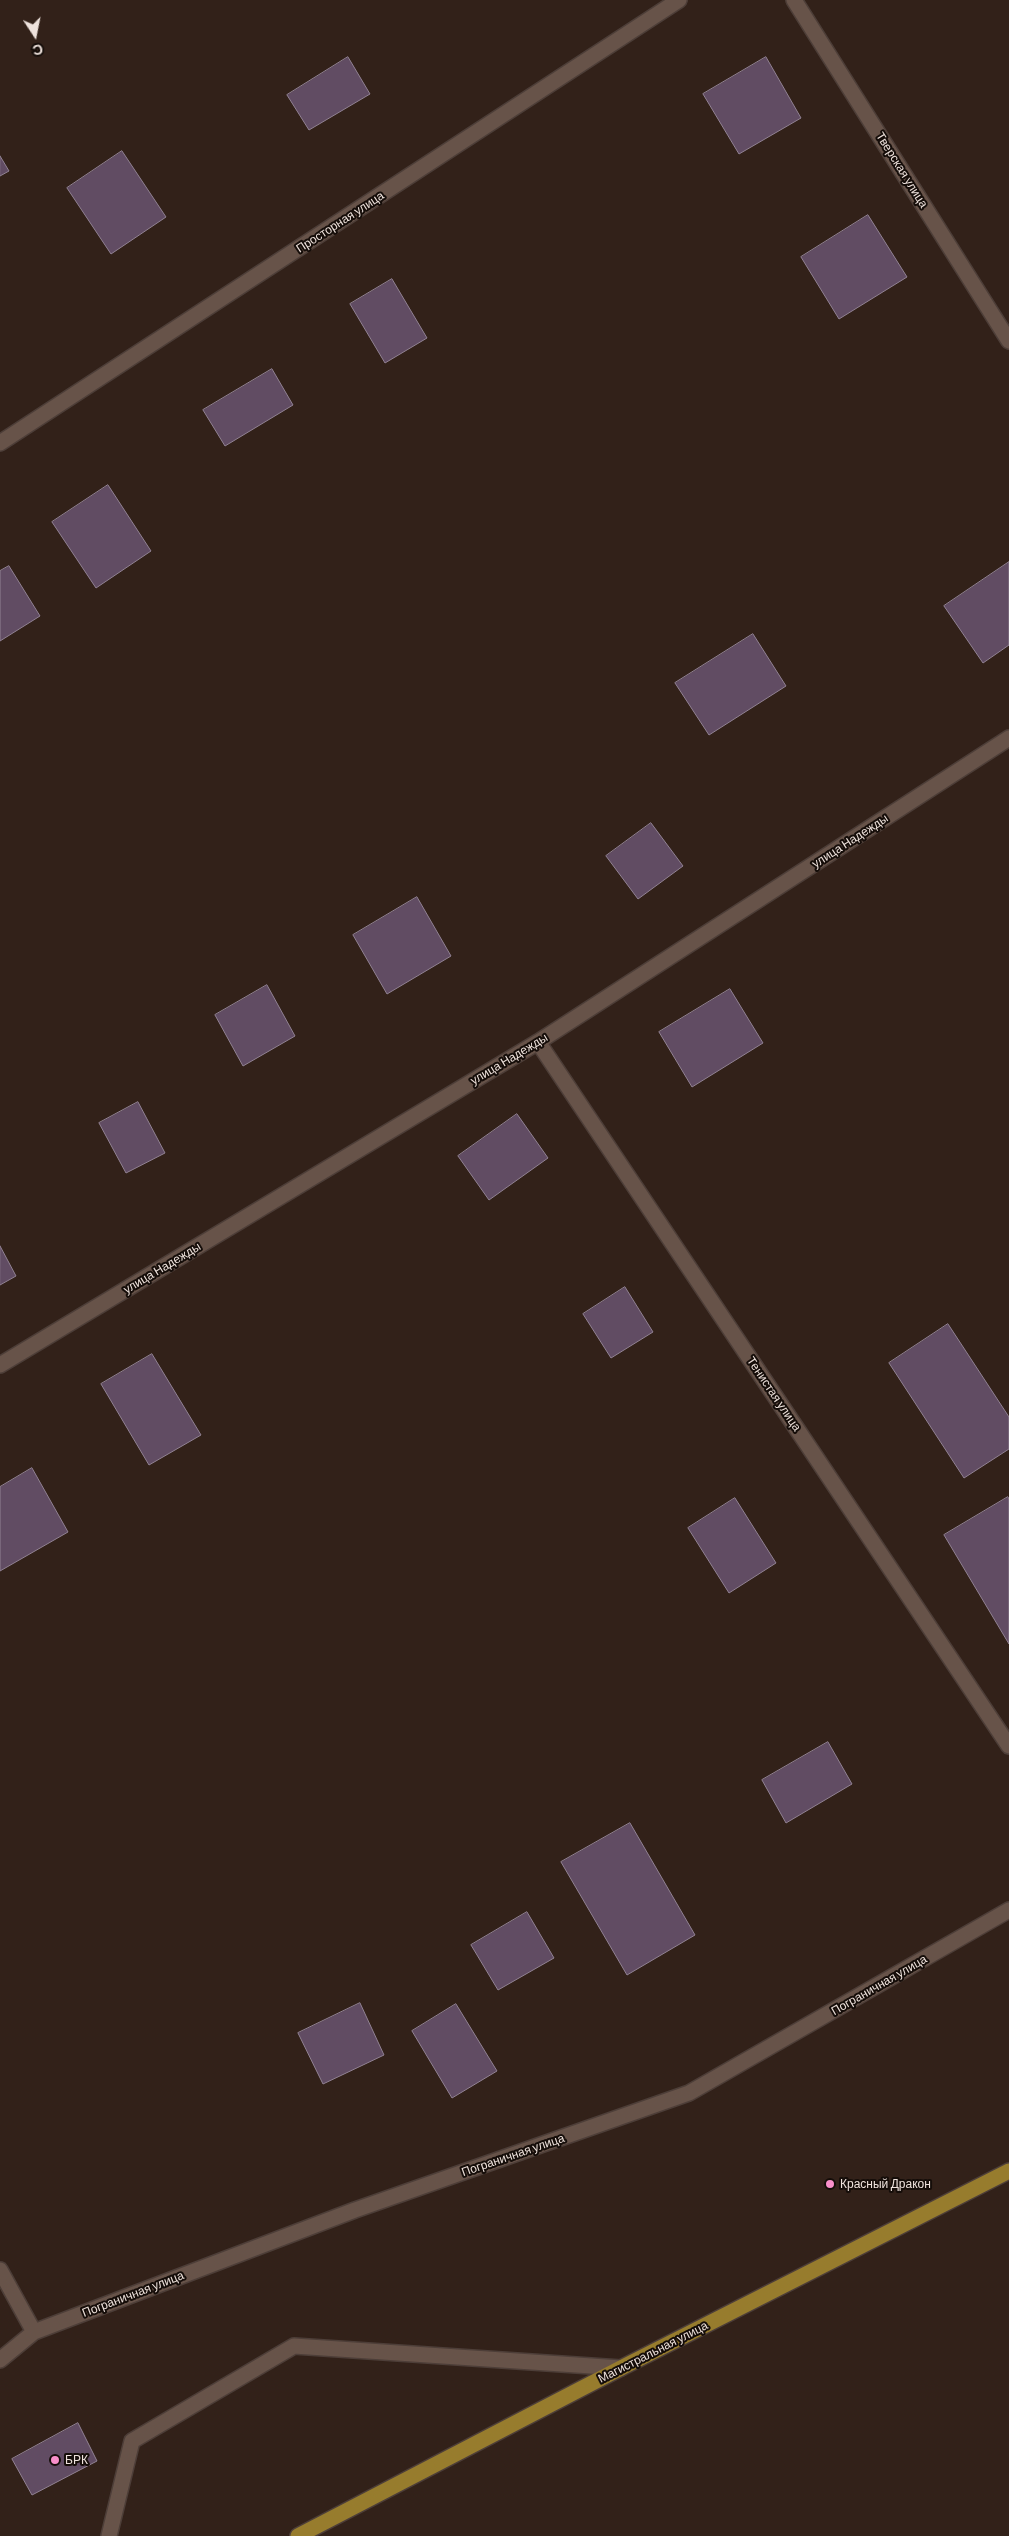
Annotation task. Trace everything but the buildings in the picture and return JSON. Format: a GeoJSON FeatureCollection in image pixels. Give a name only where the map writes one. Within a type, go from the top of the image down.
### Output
{"type":"FeatureCollection","features":[{"type":"Feature","properties":{"kind":"main road","name":"Магистральная улица"},"geometry":{"type":"LineString","coordinates":[[298,2536],[621,2368],[1009,2171]]}},
{"type":"Feature","properties":{"kind":"street","name":"Просторная улица"},"geometry":{"type":"LineString","coordinates":[[0,443],[679,0]]}},
{"type":"Feature","properties":{"kind":"street","name":"Тверская улица"},"geometry":{"type":"LineString","coordinates":[[794,0],[1009,341]]}},
{"type":"Feature","properties":{"kind":"street","name":"улица Надежды"},"geometry":{"type":"LineString","coordinates":[[0,1365],[538,1042],[1009,738]]}},
{"type":"Feature","properties":{"kind":"street","name":"Тенистая улица"},"geometry":{"type":"LineString","coordinates":[[538,1042],[1009,1746]]}},
{"type":"Feature","properties":{"kind":"street","name":"Пограничная улица"},"geometry":{"type":"LineString","coordinates":[[0,2360],[34,2332],[354,2210],[689,2093],[1009,1910]]}},
{"type":"Feature","properties":{"kind":"street"},"geometry":{"type":"LineString","coordinates":[[0,2270],[34,2332]]}},
{"type":"Feature","properties":{"kind":"street"},"geometry":{"type":"LineString","coordinates":[[110,2536],[132,2441],[294,2346],[621,2368]]}},
{"type":"Feature","properties":{"kind":"place","name":"Красный Дракон"},"geometry":{"type":"Point","coordinates":[830,2184]}},
{"type":"Feature","properties":{"kind":"place","name":"БРК"},"geometry":{"type":"Point","coordinates":[55,2460]}}]}
